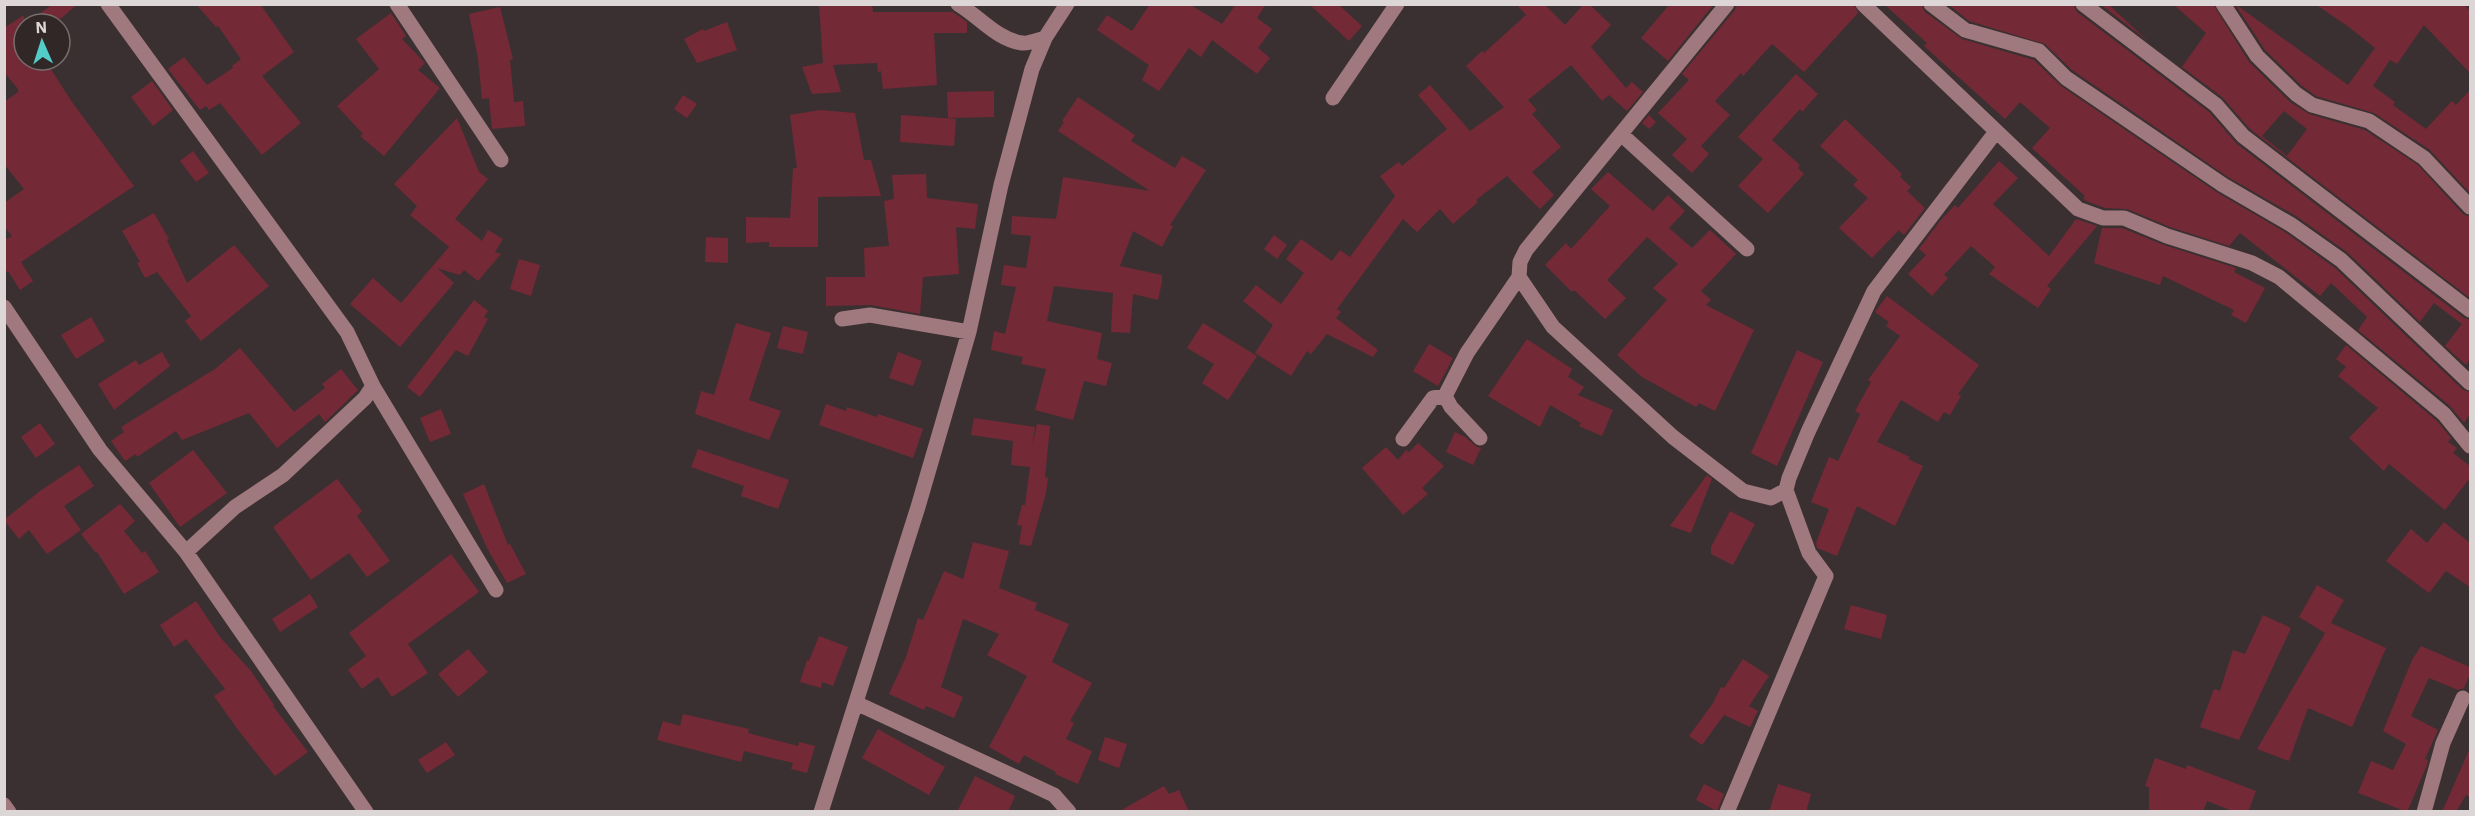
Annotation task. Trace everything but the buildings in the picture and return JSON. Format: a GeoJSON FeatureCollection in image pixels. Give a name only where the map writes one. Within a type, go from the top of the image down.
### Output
{"type":"FeatureCollection","features":[{"type":"Feature","properties":{"kind":"street"},"geometry":{"type":"LineString","coordinates":[[108,4],[347,332],[373,386],[496,590]]}},
{"type":"Feature","properties":{"kind":"street"},"geometry":{"type":"LineString","coordinates":[[397,4],[501,160]]}},
{"type":"Feature","properties":{"kind":"street"},"geometry":{"type":"LineString","coordinates":[[958,4],[972,12],[997,34],[1024,44],[1045,38]]}},
{"type":"Feature","properties":{"kind":"street"},"geometry":{"type":"LineString","coordinates":[[821,812],[918,507],[969,332],[1001,185],[1032,69],[1045,38],[1067,4]]}},
{"type":"Feature","properties":{"kind":"street"},"geometry":{"type":"LineString","coordinates":[[1332,98],[1396,4]]}},
{"type":"Feature","properties":{"kind":"street"},"geometry":{"type":"LineString","coordinates":[[1445,396],[1467,353],[1519,277],[1520,262],[1526,250],[1727,4]]}},
{"type":"Feature","properties":{"kind":"street"},"geometry":{"type":"LineString","coordinates":[[1863,4],[1995,133],[2078,209],[2103,218],[2124,218],[2168,236],[2252,263],[2279,277],[2444,414],[2470,446]]}},
{"type":"Feature","properties":{"kind":"street"},"geometry":{"type":"LineString","coordinates":[[1931,4],[1965,30],[2039,51],[2066,78],[2223,185],[2290,224],[2341,260],[2470,382]]}},
{"type":"Feature","properties":{"kind":"street"},"geometry":{"type":"LineString","coordinates":[[2083,4],[2216,105],[2243,136],[2470,310]]}},
{"type":"Feature","properties":{"kind":"street"},"geometry":{"type":"LineString","coordinates":[[2223,4],[2257,57],[2296,94],[2312,105],[2369,121],[2424,158],[2470,207]]}},
{"type":"Feature","properties":{"kind":"street"},"geometry":{"type":"LineString","coordinates":[[1727,812],[1826,576],[1809,553],[1786,490],[1808,432],[1874,291],[1995,133]]}},
{"type":"Feature","properties":{"kind":"street"},"geometry":{"type":"LineString","coordinates":[[1622,134],[1747,249]]}},
{"type":"Feature","properties":{"kind":"street"},"geometry":{"type":"LineString","coordinates":[[1519,277],[1553,327],[1673,437],[1743,491],[1771,498],[1786,490]]}},
{"type":"Feature","properties":{"kind":"street"},"geometry":{"type":"LineString","coordinates":[[4,306],[100,450],[186,552],[366,812]]}},
{"type":"Feature","properties":{"kind":"street"},"geometry":{"type":"LineString","coordinates":[[842,320],[870,315],[969,332]]}},
{"type":"Feature","properties":{"kind":"street"},"geometry":{"type":"LineString","coordinates":[[186,552],[235,507],[283,476],[365,398],[373,386]]}},
{"type":"Feature","properties":{"kind":"street"},"geometry":{"type":"LineString","coordinates":[[1445,396],[1451,407],[1480,438]]}},
{"type":"Feature","properties":{"kind":"street"},"geometry":{"type":"LineString","coordinates":[[1403,439],[1433,398],[1445,396]]}},
{"type":"Feature","properties":{"kind":"street"},"geometry":{"type":"LineString","coordinates":[[2424,812],[2443,743],[2463,698]]}},
{"type":"Feature","properties":{"kind":"street"},"geometry":{"type":"LineString","coordinates":[[856,703],[1054,795],[1069,812]]}},
{"type":"Feature","properties":{"kind":"street"},"geometry":{"type":"LineString","coordinates":[[4,805],[9,812]]}}]}
